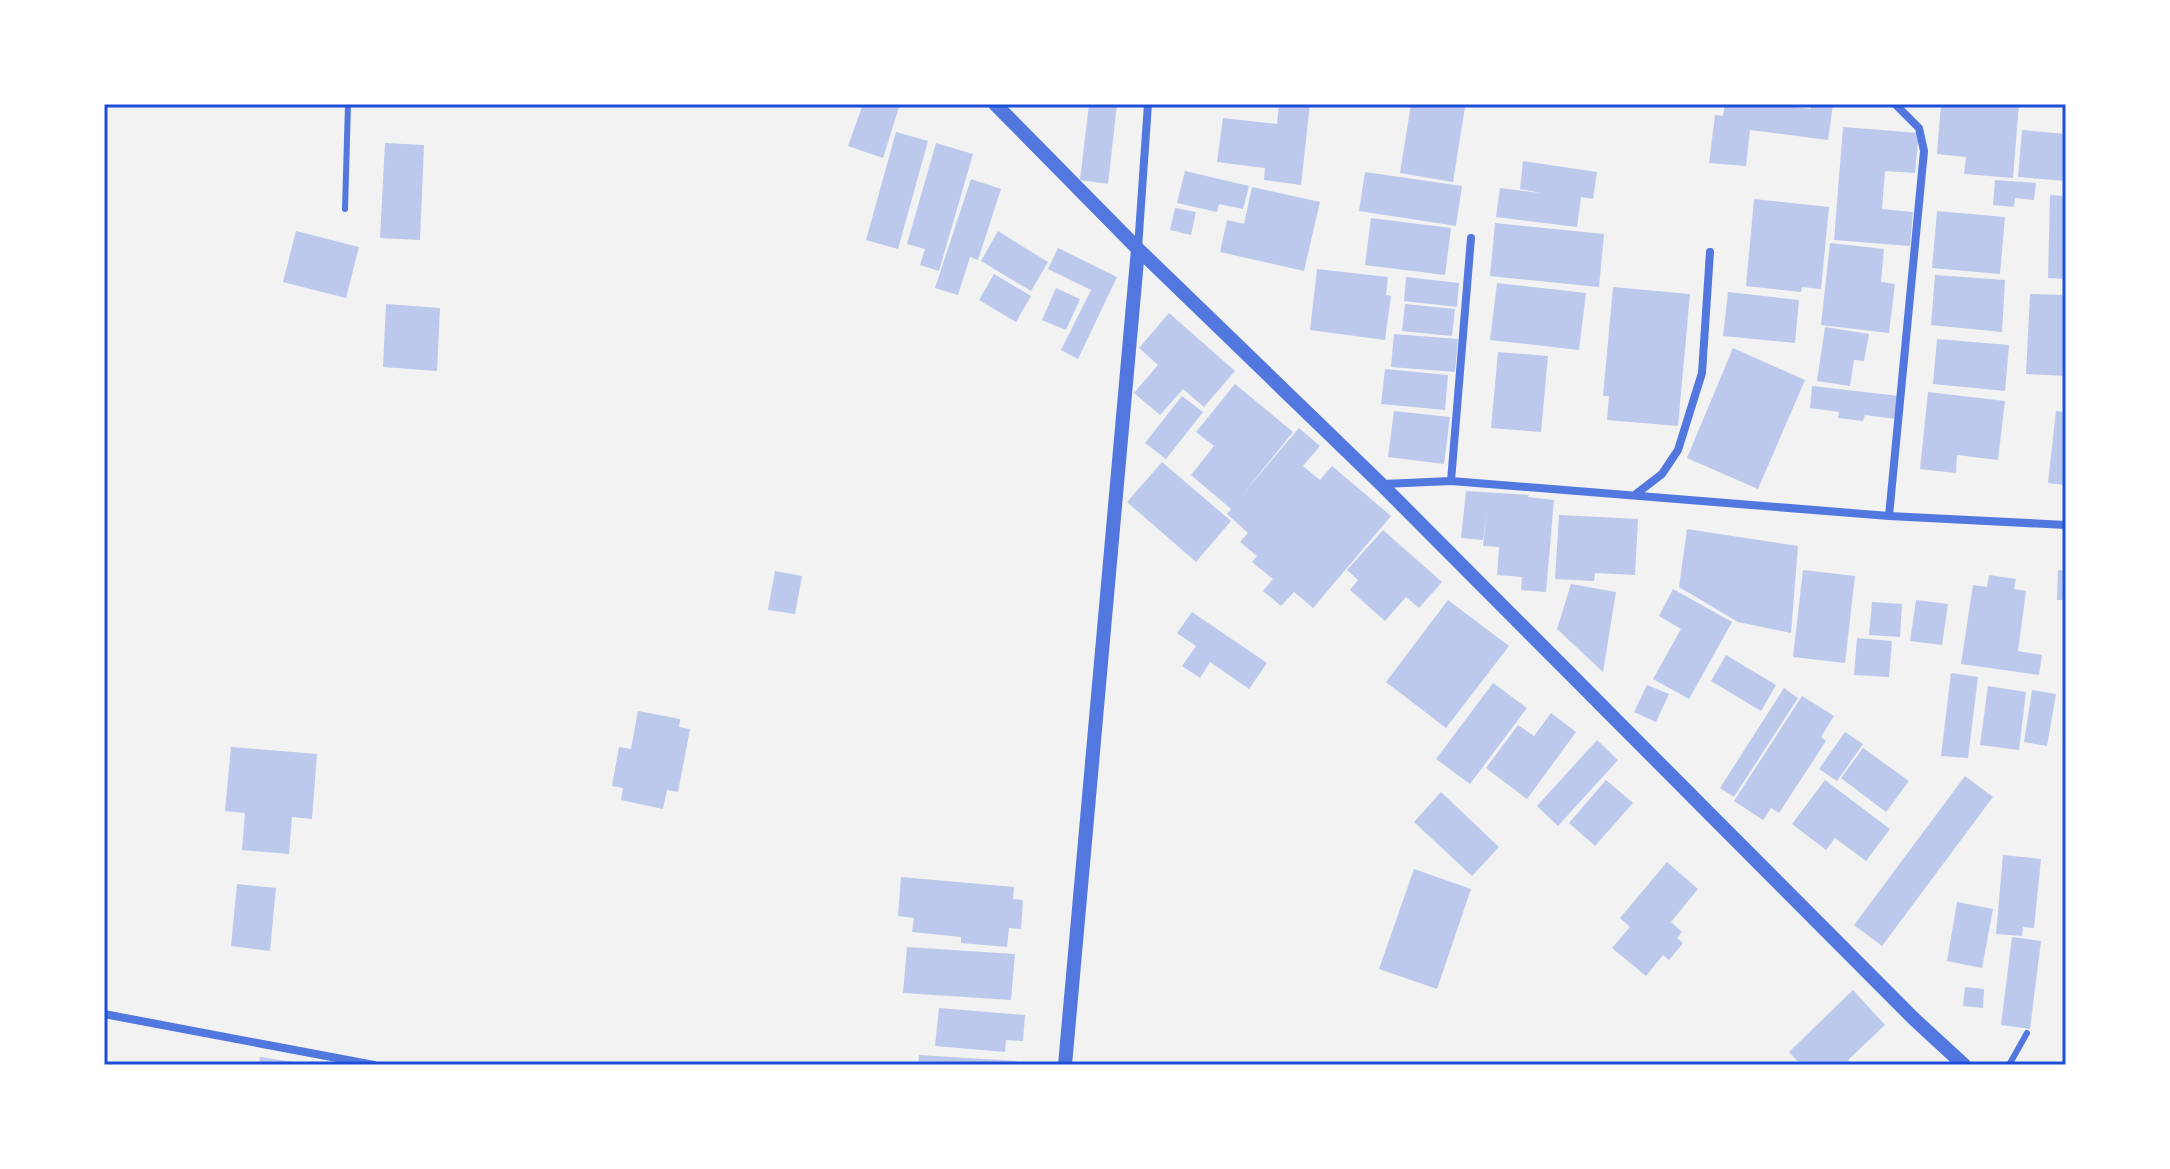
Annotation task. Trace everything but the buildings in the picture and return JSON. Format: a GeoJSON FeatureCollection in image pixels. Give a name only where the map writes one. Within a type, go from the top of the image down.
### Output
{"type":"FeatureCollection","features":[{"type":"Feature","properties":{"kind":"street"},"geometry":{"type":"LineString","coordinates":[[995,104],[1138,249],[1382,485],[1913,1018],[1964,1065]]}},
{"type":"Feature","properties":{"kind":"street"},"geometry":{"type":"LineString","coordinates":[[1065,1065],[1138,249],[1148,104]]}},
{"type":"Feature","properties":{"kind":"street"},"geometry":{"type":"LineString","coordinates":[[1889,516],[1924,151],[1919,128],[1895,104]]}},
{"type":"Feature","properties":{"kind":"street"},"geometry":{"type":"LineString","coordinates":[[1451,481],[1471,238]]}},
{"type":"Feature","properties":{"kind":"street"},"geometry":{"type":"LineString","coordinates":[[1635,495],[1662,474],[1678,450],[1702,373],[1710,252]]}},
{"type":"Feature","properties":{"kind":"street"},"geometry":{"type":"LineString","coordinates":[[1382,485],[1451,481],[1889,516],[2066,525]]}},
{"type":"Feature","properties":{"kind":"street"},"geometry":{"type":"LineString","coordinates":[[104,1014],[374,1065]]}},
{"type":"Feature","properties":{"kind":"lane"},"geometry":{"type":"LineString","coordinates":[[345,209],[348,104]]}},
{"type":"Feature","properties":{"kind":"lane"},"geometry":{"type":"LineString","coordinates":[[2009,1065],[2027,1033]]}}]}
